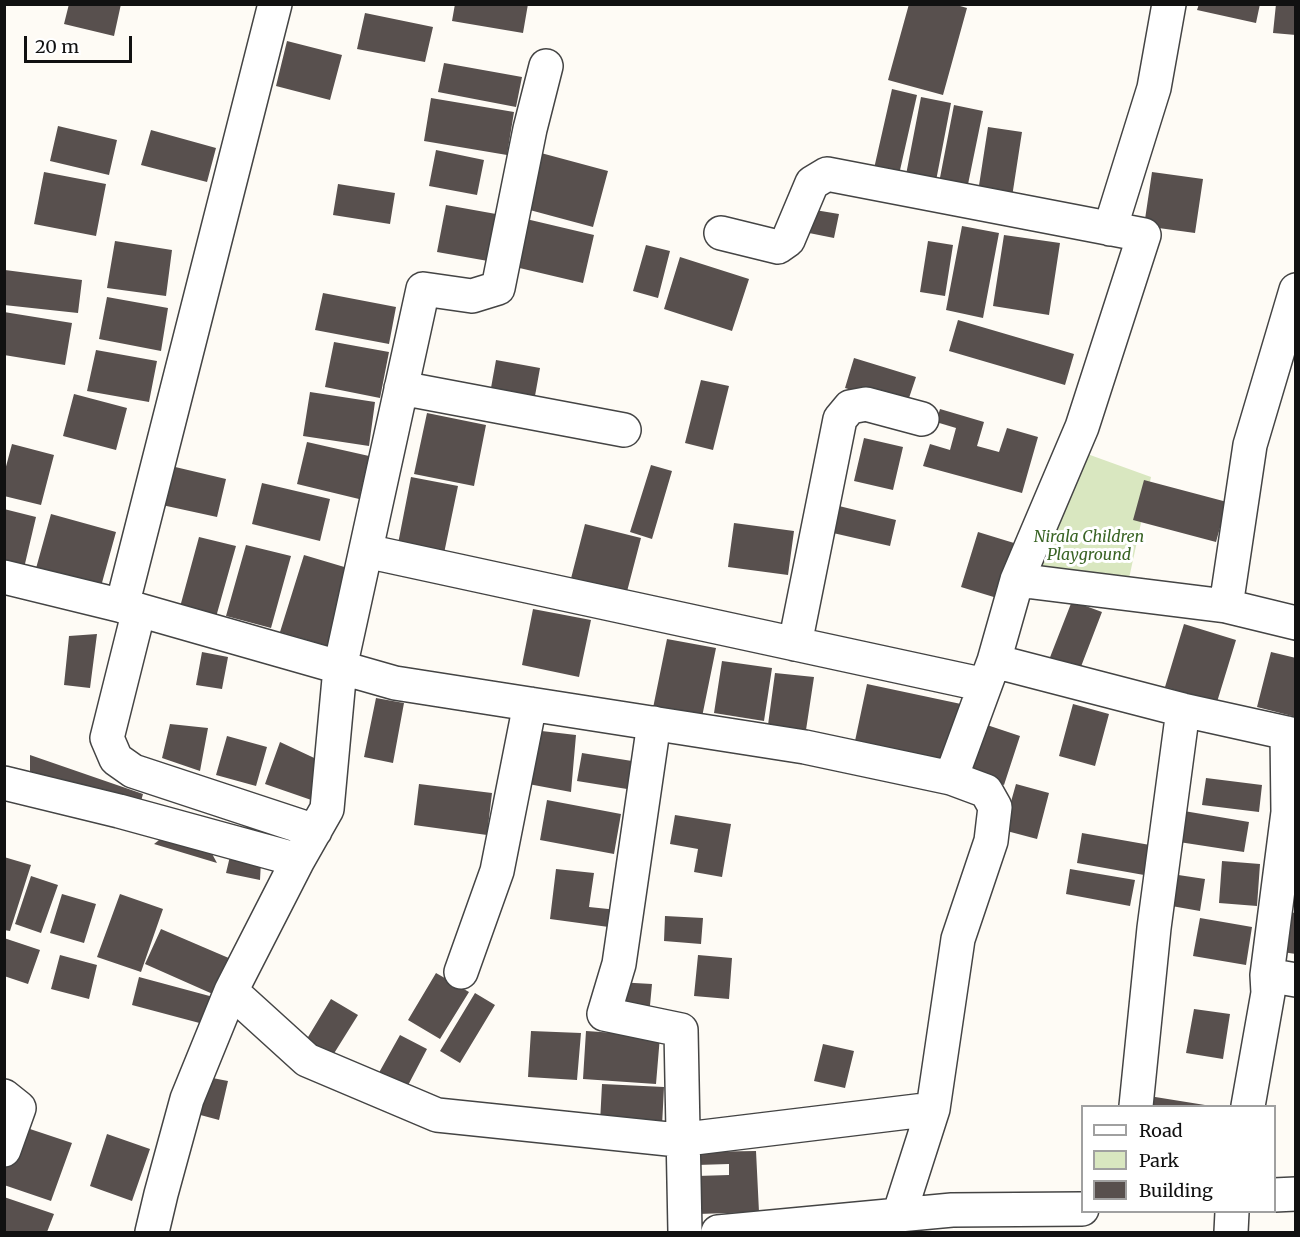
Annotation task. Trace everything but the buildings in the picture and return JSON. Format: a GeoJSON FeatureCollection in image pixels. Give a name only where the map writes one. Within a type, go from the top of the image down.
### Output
{"type":"FeatureCollection","features":[{"type":"Feature","properties":{"kind":"street"},"geometry":{"type":"LineString","coordinates":[[275,4],[130,608],[107,738],[116,759],[133,771],[315,831]]}},
{"type":"Feature","properties":{"kind":"street"},"geometry":{"type":"LineString","coordinates":[[1110,229],[1154,88],[1169,4]]}},
{"type":"Feature","properties":{"kind":"street"},"geometry":{"type":"LineString","coordinates":[[152,1233],[187,1099],[231,991],[298,860],[327,809],[340,668],[423,289],[472,296],[498,288],[530,129],[546,66]]}},
{"type":"Feature","properties":{"kind":"street"},"geometry":{"type":"LineString","coordinates":[[721,233],[778,247],[788,240],[812,183],[827,174],[1144,235],[1082,427],[1017,580],[989,673],[951,778]]}},
{"type":"Feature","properties":{"kind":"street"},"geometry":{"type":"LineString","coordinates":[[1226,606],[1250,445],[1296,290]]}},
{"type":"Feature","properties":{"kind":"street"},"geometry":{"type":"LineString","coordinates":[[401,388],[624,430]]}},
{"type":"Feature","properties":{"kind":"street"},"geometry":{"type":"LineString","coordinates":[[795,644],[840,419],[850,407],[866,404],[922,419]]}},
{"type":"Feature","properties":{"kind":"street"},"geometry":{"type":"LineString","coordinates":[[366,551],[795,644],[989,673],[1183,710],[1291,734],[1281,977],[1268,993],[1248,1105]]}},
{"type":"Feature","properties":{"kind":"street"},"geometry":{"type":"LineString","coordinates":[[4,577],[130,608],[395,683],[805,747],[951,778],[986,792],[995,807],[991,841],[958,939],[933,1109],[899,1215]]}},
{"type":"Feature","properties":{"kind":"street"},"geometry":{"type":"LineString","coordinates":[[1017,580],[1226,606],[1296,623]]}},
{"type":"Feature","properties":{"kind":"street"},"geometry":{"type":"LineString","coordinates":[[461,972],[497,871],[530,704]]}},
{"type":"Feature","properties":{"kind":"street"},"geometry":{"type":"LineString","coordinates":[[1136,1105],[1154,928],[1183,710]]}},
{"type":"Feature","properties":{"kind":"street"},"geometry":{"type":"LineString","coordinates":[[654,723],[619,964],[604,1014],[681,1030],[685,1233]]}},
{"type":"Feature","properties":{"kind":"street"},"geometry":{"type":"LineString","coordinates":[[4,783],[119,811],[298,860]]}},
{"type":"Feature","properties":{"kind":"street"},"geometry":{"type":"LineString","coordinates":[[231,991],[307,1060],[437,1115],[683,1139],[933,1109]]}},
{"type":"Feature","properties":{"kind":"street"},"geometry":{"type":"LineString","coordinates":[[4,1096],[19,1108],[4,1150]]}},
{"type":"Feature","properties":{"kind":"street"},"geometry":{"type":"LineString","coordinates":[[1276,1195],[1296,1194]]}},
{"type":"Feature","properties":{"kind":"street"},"geometry":{"type":"LineString","coordinates":[[718,1233],[952,1210],[1081,1209]]}},
{"type":"Feature","properties":{"kind":"street"},"geometry":{"type":"LineString","coordinates":[[1231,1233],[1232,1213]]}},
{"type":"Feature","properties":{"kind":"green space","name":"Nirala Children Playground"},"geometry":{"type":"Polygon","coordinates":[[[1079,451],[1151,477],[1123,606],[1028,575],[1079,451]]]}}]}
